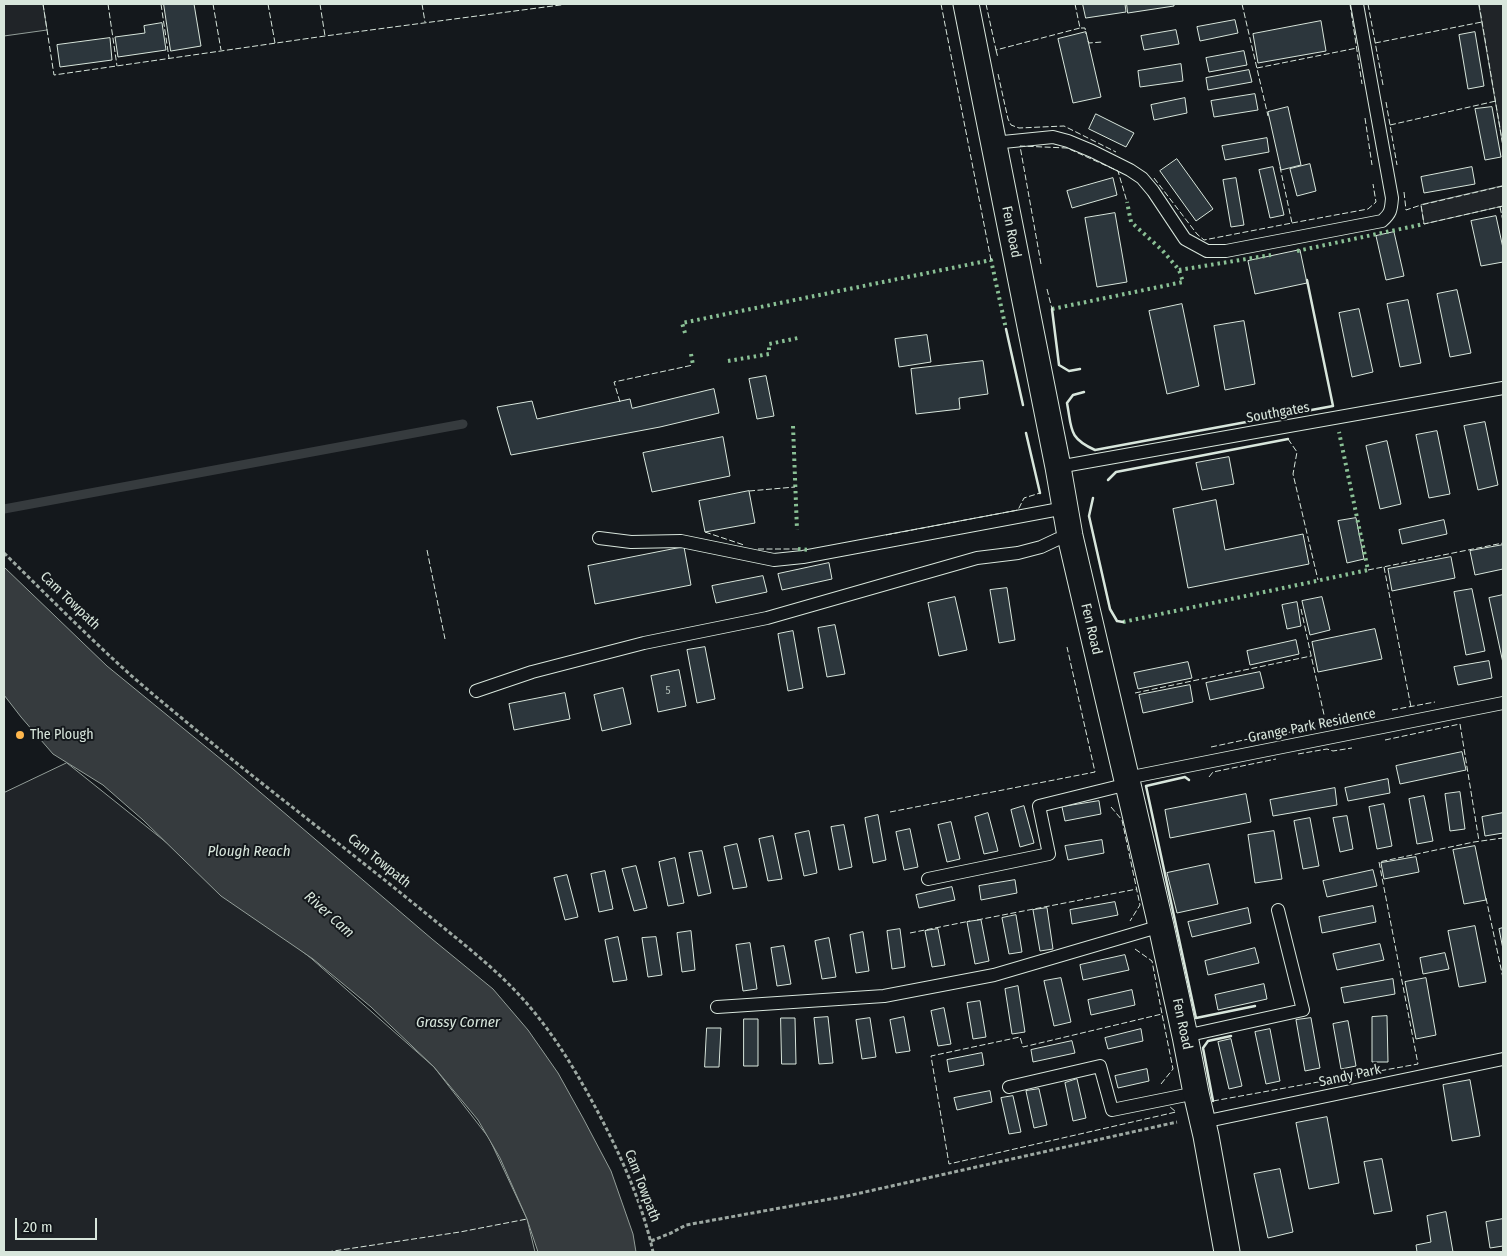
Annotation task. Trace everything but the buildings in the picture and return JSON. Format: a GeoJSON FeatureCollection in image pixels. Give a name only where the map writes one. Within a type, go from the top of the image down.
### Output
{"type":"FeatureCollection","features":[{"type":"Feature","properties":{"kind":"street","name":"Fen Road"},"geometry":{"type":"LineString","coordinates":[[966,4],[1070,536],[1186,1036],[1227,1252]]}},
{"type":"Feature","properties":{"kind":"lane"},"geometry":{"type":"LineString","coordinates":[[992,143],[1053,137],[1092,151],[1130,170],[1142,178],[1153,191],[1185,239],[1207,251],[1226,251],[1382,221],[1392,210],[1392,198],[1357,4]]}},
{"type":"Feature","properties":{"kind":"lane","name":"Southgates"},"geometry":{"type":"LineString","coordinates":[[1058,468],[1503,388]]}},
{"type":"Feature","properties":{"kind":"lane"},"geometry":{"type":"LineString","coordinates":[[599,538],[631,542],[681,541],[774,560],[802,558],[1065,508]]}},
{"type":"Feature","properties":{"kind":"lane"},"geometry":{"type":"LineString","coordinates":[[476,691],[532,672],[644,643],[767,618],[977,558],[1018,553],[1070,536]]}},
{"type":"Feature","properties":{"kind":"lane","name":"Grange Park Residence"},"geometry":{"type":"LineString","coordinates":[[928,879],[1049,854],[1038,806],[1127,781],[1503,703]]}},
{"type":"Feature","properties":{"kind":"lane"},"geometry":{"type":"LineString","coordinates":[[1186,1036],[1303,1010],[1278,910]]}},
{"type":"Feature","properties":{"kind":"lane"},"geometry":{"type":"LineString","coordinates":[[717,1008],[893,994],[994,976],[1161,926]]}},
{"type":"Feature","properties":{"kind":"lane","name":"Sandy Park"},"geometry":{"type":"LineString","coordinates":[[1203,1122],[1503,1059]]}},
{"type":"Feature","properties":{"kind":"lane"},"geometry":{"type":"LineString","coordinates":[[1009,1087],[1100,1066],[1112,1110],[1196,1093]]}},
{"type":"Feature","properties":{"kind":"path","name":"Cam Towpath"},"geometry":{"type":"LineString","coordinates":[[4,553],[134,678],[225,754],[414,903],[500,976],[523,999],[546,1027],[573,1066],[613,1140],[634,1191],[653,1252]]}},
{"type":"Feature","properties":{"kind":"path"},"geometry":{"type":"LineString","coordinates":[[651,1241],[686,1226],[847,1196],[1178,1122],[1203,1122]]}},
{"type":"Feature","properties":{"kind":"shaded area"},"geometry":{"type":"Polygon","coordinates":[[[4,4],[43,4],[47,30],[4,36],[4,4]]]}},
{"type":"Feature","properties":{"kind":"shaded area"},"geometry":{"type":"Polygon","coordinates":[[[1479,4],[1503,4],[1503,146],[1479,4]]]}},
{"type":"Feature","properties":{"kind":"shaded area"},"geometry":{"type":"Polygon","coordinates":[[[1503,186],[1503,206],[1424,224],[1421,205],[1503,186]]]}},
{"type":"Feature","properties":{"kind":"shaded area"},"geometry":{"type":"Polygon","coordinates":[[[67,763],[312,959],[434,1067],[489,1138],[527,1219],[535,1252],[4,1252],[4,793],[67,763]]]}},
{"type":"Feature","properties":{"kind":"water","name":"Plough Reach"},"geometry":{"type":"Polygon","coordinates":[[[4,567],[107,666],[233,769],[493,989],[528,1030],[558,1073],[583,1118],[611,1171],[633,1234],[636,1252],[538,1252],[527,1219],[500,1158],[478,1120],[434,1067],[371,1007],[313,959],[221,896],[143,820],[103,785],[53,754],[4,695],[4,567]]]}},
{"type":"Feature","properties":{"kind":"waterway"},"geometry":{"type":"LineString","coordinates":[[4,509],[463,424]]}},
{"type":"Feature","properties":{"kind":"hedge"},"geometry":{"type":"LineString","coordinates":[[1052,309],[1183,282],[1179,270],[1162,250],[1131,222],[1127,202]]}},
{"type":"Feature","properties":{"kind":"hedge"},"geometry":{"type":"LineString","coordinates":[[1297,251],[1424,224]]}},
{"type":"Feature","properties":{"kind":"hedge"},"geometry":{"type":"LineString","coordinates":[[1179,270],[1271,255]]}},
{"type":"Feature","properties":{"kind":"hedge"},"geometry":{"type":"LineString","coordinates":[[685,333],[682,323],[991,260],[1006,329]]}},
{"type":"Feature","properties":{"kind":"hedge"},"geometry":{"type":"LineString","coordinates":[[728,361],[769,354],[769,344],[798,338]]}},
{"type":"Feature","properties":{"kind":"hedge"},"geometry":{"type":"LineString","coordinates":[[691,354],[693,365]]}},
{"type":"Feature","properties":{"kind":"hedge"},"geometry":{"type":"LineString","coordinates":[[793,426],[797,530]]}},
{"type":"Feature","properties":{"kind":"hedge"},"geometry":{"type":"LineString","coordinates":[[1123,622],[1368,570],[1339,432]]}},
{"type":"Feature","properties":{"kind":"hedge"},"geometry":{"type":"LineString","coordinates":[[798,549],[811,550]]}},
{"type":"Feature","properties":{"kind":"fence"},"geometry":{"type":"LineString","coordinates":[[43,4],[54,75],[325,36],[568,4]]}},
{"type":"Feature","properties":{"kind":"fence"},"geometry":{"type":"LineString","coordinates":[[108,4],[117,66]]}},
{"type":"Feature","properties":{"kind":"fence"},"geometry":{"type":"LineString","coordinates":[[161,4],[169,58]]}},
{"type":"Feature","properties":{"kind":"fence"},"geometry":{"type":"LineString","coordinates":[[213,4],[221,50]]}},
{"type":"Feature","properties":{"kind":"fence"},"geometry":{"type":"LineString","coordinates":[[268,4],[275,43]]}},
{"type":"Feature","properties":{"kind":"fence"},"geometry":{"type":"LineString","coordinates":[[320,4],[325,36]]}},
{"type":"Feature","properties":{"kind":"fence"},"geometry":{"type":"LineString","coordinates":[[422,4],[425,22]]}},
{"type":"Feature","properties":{"kind":"fence"},"geometry":{"type":"LineString","coordinates":[[941,4],[991,260]]}},
{"type":"Feature","properties":{"kind":"fence"},"geometry":{"type":"LineString","coordinates":[[986,4],[996,50],[1080,28]]}},
{"type":"Feature","properties":{"kind":"fence"},"geometry":{"type":"LineString","coordinates":[[1075,4],[1080,28],[1085,28],[1086,34]]}},
{"type":"Feature","properties":{"kind":"fence"},"geometry":{"type":"LineString","coordinates":[[1242,4],[1268,116]]}},
{"type":"Feature","properties":{"kind":"fence"},"geometry":{"type":"LineString","coordinates":[[1350,4],[1362,84]]}},
{"type":"Feature","properties":{"kind":"fence"},"geometry":{"type":"LineString","coordinates":[[1368,4],[1383,85]]}},
{"type":"Feature","properties":{"kind":"fence"},"geometry":{"type":"LineString","coordinates":[[1479,4],[1503,146]]}},
{"type":"Feature","properties":{"kind":"fence"},"geometry":{"type":"LineString","coordinates":[[1375,43],[1482,22]]}},
{"type":"Feature","properties":{"kind":"fence"},"geometry":{"type":"LineString","coordinates":[[1088,41],[1089,43],[1102,42]]}},
{"type":"Feature","properties":{"kind":"fence"},"geometry":{"type":"LineString","coordinates":[[1257,68],[1357,48]]}},
{"type":"Feature","properties":{"kind":"fence"},"geometry":{"type":"LineString","coordinates":[[996,50],[998,58]]}},
{"type":"Feature","properties":{"kind":"fence"},"geometry":{"type":"LineString","coordinates":[[998,74],[1011,125],[1019,128],[1064,126],[1116,152]]}},
{"type":"Feature","properties":{"kind":"fence"},"geometry":{"type":"LineString","coordinates":[[1390,125],[1496,101]]}},
{"type":"Feature","properties":{"kind":"fence"},"geometry":{"type":"LineString","coordinates":[[1386,102],[1397,165]]}},
{"type":"Feature","properties":{"kind":"fence"},"geometry":{"type":"LineString","coordinates":[[1365,118],[1372,165]]}},
{"type":"Feature","properties":{"kind":"fence"},"geometry":{"type":"LineString","coordinates":[[1041,264],[1020,146],[1067,148],[1118,171],[1127,202]]}},
{"type":"Feature","properties":{"kind":"fence"},"geometry":{"type":"LineString","coordinates":[[1154,178],[1197,234],[1204,240],[1292,223],[1280,167]]}},
{"type":"Feature","properties":{"kind":"fence"},"geometry":{"type":"LineString","coordinates":[[1292,223],[1368,209],[1376,202],[1373,184]]}},
{"type":"Feature","properties":{"kind":"fence"},"geometry":{"type":"LineString","coordinates":[[1503,186],[1421,205],[1424,224],[1503,206]]}},
{"type":"Feature","properties":{"kind":"fence"},"geometry":{"type":"LineString","coordinates":[[1404,192],[1406,210],[1421,205]]}},
{"type":"Feature","properties":{"kind":"fence"},"geometry":{"type":"LineString","coordinates":[[1500,207],[1503,221]]}},
{"type":"Feature","properties":{"kind":"fence"},"geometry":{"type":"LineString","coordinates":[[1047,289],[1052,309]]}},
{"type":"Feature","properties":{"kind":"fence"},"geometry":{"type":"LineString","coordinates":[[620,402],[614,382],[693,365]]}},
{"type":"Feature","properties":{"kind":"fence"},"geometry":{"type":"LineString","coordinates":[[1288,439],[1297,452],[1293,474],[1318,580]]}},
{"type":"Feature","properties":{"kind":"fence"},"geometry":{"type":"LineString","coordinates":[[749,491],[795,487]]}},
{"type":"Feature","properties":{"kind":"fence"},"geometry":{"type":"LineString","coordinates":[[886,535],[1018,510],[1024,498],[1040,493]]}},
{"type":"Feature","properties":{"kind":"fence"},"geometry":{"type":"LineString","coordinates":[[705,532],[744,545]]}},
{"type":"Feature","properties":{"kind":"fence"},"geometry":{"type":"LineString","coordinates":[[1368,570],[1503,543]]}},
{"type":"Feature","properties":{"kind":"fence"},"geometry":{"type":"LineString","coordinates":[[758,549],[798,549]]}},
{"type":"Feature","properties":{"kind":"fence"},"geometry":{"type":"LineString","coordinates":[[427,550],[445,639]]}},
{"type":"Feature","properties":{"kind":"fence"},"geometry":{"type":"LineString","coordinates":[[1384,567],[1411,707]]}},
{"type":"Feature","properties":{"kind":"fence"},"geometry":{"type":"LineString","coordinates":[[1301,609],[1326,724]]}},
{"type":"Feature","properties":{"kind":"fence"},"geometry":{"type":"LineString","coordinates":[[890,812],[1095,772],[1067,647]]}},
{"type":"Feature","properties":{"kind":"fence"},"geometry":{"type":"LineString","coordinates":[[1135,693],[1311,656]]}},
{"type":"Feature","properties":{"kind":"fence"},"geometry":{"type":"LineString","coordinates":[[1392,710],[1435,702]]}},
{"type":"Feature","properties":{"kind":"fence"},"geometry":{"type":"LineString","coordinates":[[1277,735],[1371,714]]}},
{"type":"Feature","properties":{"kind":"fence"},"geometry":{"type":"LineString","coordinates":[[1385,740],[1460,724],[1479,841]]}},
{"type":"Feature","properties":{"kind":"fence"},"geometry":{"type":"LineString","coordinates":[[1211,747],[1258,737]]}},
{"type":"Feature","properties":{"kind":"fence"},"geometry":{"type":"LineString","coordinates":[[1298,754],[1327,749],[1333,751],[1352,748]]}},
{"type":"Feature","properties":{"kind":"fence"},"geometry":{"type":"LineString","coordinates":[[1209,777],[1213,772],[1276,759]]}},
{"type":"Feature","properties":{"kind":"fence"},"geometry":{"type":"LineString","coordinates":[[1111,807],[1122,820],[1140,905],[1130,921]]}},
{"type":"Feature","properties":{"kind":"fence"},"geometry":{"type":"LineString","coordinates":[[1213,1101],[1418,1064],[1379,862],[1474,842],[1503,838]]}},
{"type":"Feature","properties":{"kind":"fence"},"geometry":{"type":"LineString","coordinates":[[977,920],[1137,889]]}},
{"type":"Feature","properties":{"kind":"fence"},"geometry":{"type":"LineString","coordinates":[[1486,898],[1503,978]]}},
{"type":"Feature","properties":{"kind":"fence"},"geometry":{"type":"LineString","coordinates":[[910,933],[970,921]]}},
{"type":"Feature","properties":{"kind":"fence"},"geometry":{"type":"LineString","coordinates":[[1135,949],[1152,961],[1162,1014],[1023,1047],[1020,1037],[931,1056],[949,1164],[1176,1112],[1169,1106]]}},
{"type":"Feature","properties":{"kind":"fence"},"geometry":{"type":"LineString","coordinates":[[1161,1084],[1173,1069],[1162,1014]]}},
{"type":"Feature","properties":{"kind":"fence"},"geometry":{"type":"LineString","coordinates":[[327,1252],[460,1232],[527,1219]]}},
{"type":"Feature","properties":{"kind":"wall"},"geometry":{"type":"LineString","coordinates":[[1084,392],[1073,395],[1067,403],[1071,426],[1076,437],[1086,446],[1095,450],[1333,406],[1307,280]]}},
{"type":"Feature","properties":{"kind":"wall"},"geometry":{"type":"LineString","coordinates":[[1052,309],[1059,365],[1069,371],[1080,369]]}},
{"type":"Feature","properties":{"kind":"wall"},"geometry":{"type":"LineString","coordinates":[[1006,329],[1023,405]]}},
{"type":"Feature","properties":{"kind":"wall"},"geometry":{"type":"LineString","coordinates":[[1026,433],[1040,493]]}},
{"type":"Feature","properties":{"kind":"wall"},"geometry":{"type":"LineString","coordinates":[[1108,480],[1116,472],[1288,439]]}},
{"type":"Feature","properties":{"kind":"wall"},"geometry":{"type":"LineString","coordinates":[[1093,498],[1089,516],[1110,609],[1117,621],[1123,622]]}},
{"type":"Feature","properties":{"kind":"wall"},"geometry":{"type":"LineString","coordinates":[[1189,780],[1185,777],[1146,786],[1196,1018],[1255,1006]]}},
{"type":"Feature","properties":{"kind":"wall"},"geometry":{"type":"LineString","coordinates":[[1213,1101],[1203,1048],[1208,1041],[1231,1036]]}},
{"type":"Feature","properties":{"kind":"place","name":"The Plough"},"geometry":{"type":"Point","coordinates":[20,735]}},
{"type":"Feature","properties":{"kind":"water label","name":"River Cam"},"geometry":{"type":"Point","coordinates":[329,915]}},
{"type":"Feature","properties":{"kind":"water label","name":"Grassy Corner"},"geometry":{"type":"Point","coordinates":[458,1023]}}]}
